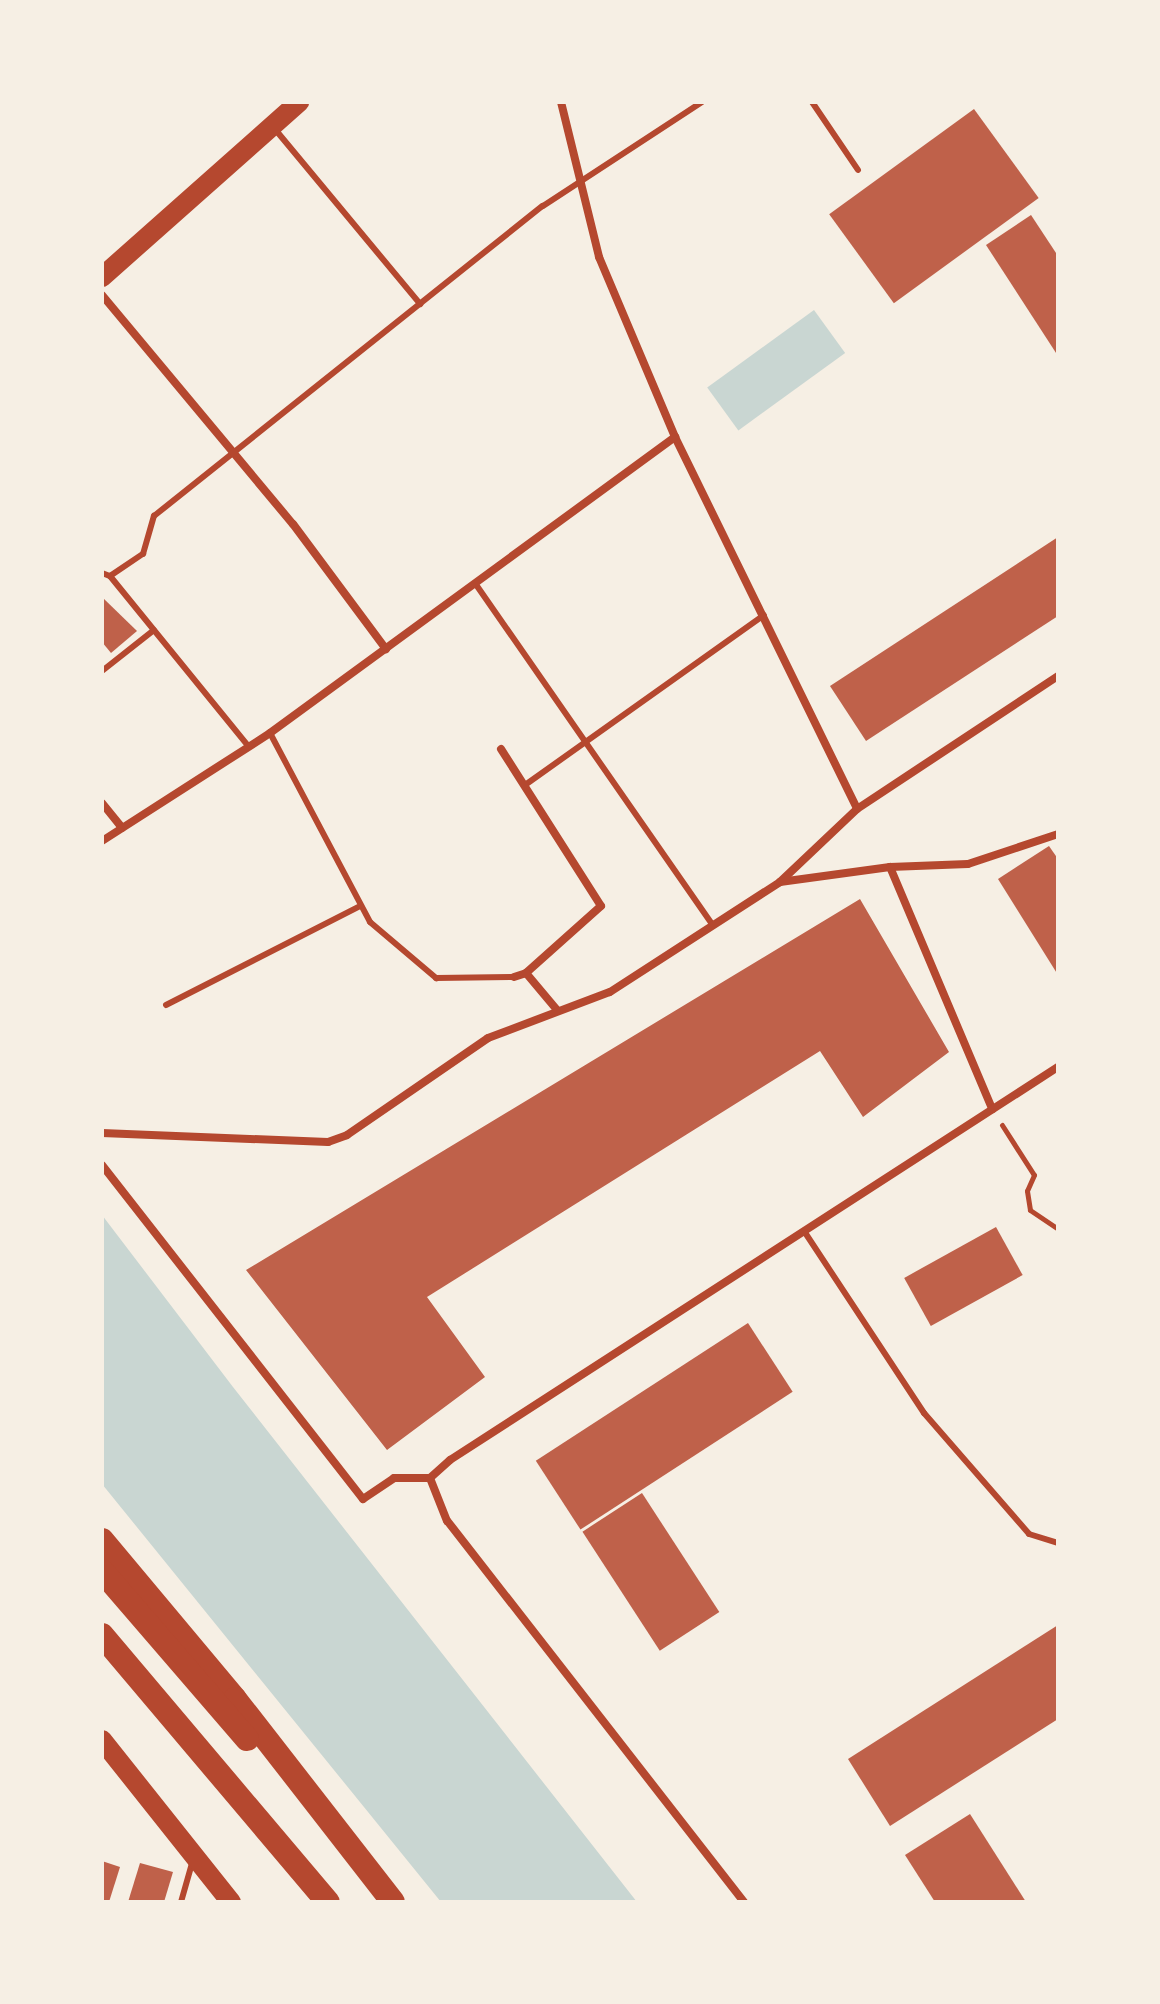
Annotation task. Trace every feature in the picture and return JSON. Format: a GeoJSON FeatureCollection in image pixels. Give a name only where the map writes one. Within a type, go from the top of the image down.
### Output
{"type":"FeatureCollection","features":[{"type":"Feature","properties":{"kind":"highway"},"geometry":{"type":"LineString","coordinates":[[102,1540],[235,1699],[391,1902]]}},
{"type":"Feature","properties":{"kind":"highway"},"geometry":{"type":"LineString","coordinates":[[102,1571],[391,1902]]}},
{"type":"Feature","properties":{"kind":"highway"},"geometry":{"type":"LineString","coordinates":[[102,1623],[177,1721]]}},
{"type":"Feature","properties":{"kind":"highway"},"geometry":{"type":"LineString","coordinates":[[102,1635],[328,1902]]}},
{"type":"Feature","properties":{"kind":"main road"},"geometry":{"type":"LineString","coordinates":[[102,277],[299,102]]}},
{"type":"Feature","properties":{"kind":"main road"},"geometry":{"type":"LineString","coordinates":[[102,1740],[109,1759],[231,1902]]}},
{"type":"Feature","properties":{"kind":"street"},"geometry":{"type":"LineString","coordinates":[[561,102],[599,257],[675,437],[857,809]]}},
{"type":"Feature","properties":{"kind":"street"},"geometry":{"type":"LineString","coordinates":[[102,295],[235,453],[386,649]]}},
{"type":"Feature","properties":{"kind":"street"},"geometry":{"type":"LineString","coordinates":[[102,841],[270,733],[477,586],[675,437]]}},
{"type":"Feature","properties":{"kind":"street"},"geometry":{"type":"LineString","coordinates":[[102,1133],[328,1142],[347,1135],[488,1038],[610,992],[780,882],[857,809],[1058,676]]}},
{"type":"Feature","properties":{"kind":"street"},"geometry":{"type":"LineString","coordinates":[[501,749],[601,906],[526,973],[514,977]]}},
{"type":"Feature","properties":{"kind":"street"},"geometry":{"type":"LineString","coordinates":[[102,803],[122,828]]}},
{"type":"Feature","properties":{"kind":"street"},"geometry":{"type":"LineString","coordinates":[[780,882],[890,867],[968,864],[1058,834]]}},
{"type":"Feature","properties":{"kind":"street"},"geometry":{"type":"LineString","coordinates":[[890,867],[992,1109]]}},
{"type":"Feature","properties":{"kind":"street"},"geometry":{"type":"LineString","coordinates":[[526,973],[557,1010]]}},
{"type":"Feature","properties":{"kind":"street"},"geometry":{"type":"LineString","coordinates":[[102,1165],[363,1499],[394,1478],[430,1478],[450,1460],[1058,1067]]}},
{"type":"Feature","properties":{"kind":"street"},"geometry":{"type":"LineString","coordinates":[[430,1478],[447,1521],[744,1902]]}},
{"type":"Feature","properties":{"kind":"lane"},"geometry":{"type":"LineString","coordinates":[[110,576],[143,554],[154,516],[420,304],[582,180],[702,102]]}},
{"type":"Feature","properties":{"kind":"lane"},"geometry":{"type":"LineString","coordinates":[[812,102],[858,170]]}},
{"type":"Feature","properties":{"kind":"lane"},"geometry":{"type":"LineString","coordinates":[[273,127],[420,304]]}},
{"type":"Feature","properties":{"kind":"lane"},"geometry":{"type":"LineString","coordinates":[[102,573],[110,576],[249,747]]}},
{"type":"Feature","properties":{"kind":"lane"},"geometry":{"type":"LineString","coordinates":[[477,586],[712,924]]}},
{"type":"Feature","properties":{"kind":"lane"},"geometry":{"type":"LineString","coordinates":[[525,785],[586,745],[764,615]]}},
{"type":"Feature","properties":{"kind":"lane"},"geometry":{"type":"LineString","coordinates":[[102,671],[154,630]]}},
{"type":"Feature","properties":{"kind":"lane"},"geometry":{"type":"LineString","coordinates":[[270,733],[358,907],[436,978],[514,977]]}},
{"type":"Feature","properties":{"kind":"lane"},"geometry":{"type":"LineString","coordinates":[[166,1005],[358,907]]}},
{"type":"Feature","properties":{"kind":"lane"},"geometry":{"type":"LineString","coordinates":[[804,1231],[924,1413],[1029,1534],[1058,1543]]}},
{"type":"Feature","properties":{"kind":"lane"},"geometry":{"type":"LineString","coordinates":[[181,1902],[194,1856]]}},
{"type":"Feature","properties":{"kind":"path"},"geometry":{"type":"LineString","coordinates":[[992,1109],[1034,1175],[1027,1191],[1030,1210],[1058,1229]]}},
{"type":"Feature","properties":{"kind":"shaded area"},"geometry":{"type":"Polygon","coordinates":[[[814,310],[845,353],[738,430],[707,388],[814,310]]]}},
{"type":"Feature","properties":{"kind":"shaded area"},"geometry":{"type":"Polygon","coordinates":[[[102,1215],[637,1902],[441,1902],[102,1484],[102,1215]]]}},
{"type":"Feature","properties":{"kind":"building"},"geometry":{"type":"Polygon","coordinates":[[[974,109],[1039,198],[894,303],[829,214],[974,109]]]}},
{"type":"Feature","properties":{"kind":"building"},"geometry":{"type":"Polygon","coordinates":[[[1031,215],[1058,256],[1058,356],[986,245],[1031,215]]]}},
{"type":"Feature","properties":{"kind":"building"},"geometry":{"type":"Polygon","coordinates":[[[1058,537],[1058,616],[866,741],[830,686],[1058,537]]]}},
{"type":"Feature","properties":{"kind":"building"},"geometry":{"type":"Polygon","coordinates":[[[102,597],[137,631],[111,653],[102,642],[102,597]]]}},
{"type":"Feature","properties":{"kind":"building"},"geometry":{"type":"Polygon","coordinates":[[[1049,846],[1058,859],[1058,975],[998,879],[1049,846]]]}},
{"type":"Feature","properties":{"kind":"building"},"geometry":{"type":"Polygon","coordinates":[[[860,899],[949,1052],[863,1117],[820,1051],[427,1297],[485,1377],[387,1450],[246,1270],[860,899]]]}},
{"type":"Feature","properties":{"kind":"building"},"geometry":{"type":"Polygon","coordinates":[[[996,1227],[1023,1275],[931,1326],[904,1278],[996,1227]]]}},
{"type":"Feature","properties":{"kind":"building"},"geometry":{"type":"Polygon","coordinates":[[[748,1323],[793,1392],[580,1530],[536,1461],[748,1323]]]}},
{"type":"Feature","properties":{"kind":"building"},"geometry":{"type":"Polygon","coordinates":[[[642,1493],[719,1612],[660,1651],[582,1532],[642,1493]]]}},
{"type":"Feature","properties":{"kind":"building"},"geometry":{"type":"Polygon","coordinates":[[[1058,1625],[1058,1719],[890,1826],[848,1759],[1058,1625]]]}},
{"type":"Feature","properties":{"kind":"building"},"geometry":{"type":"Polygon","coordinates":[[[970,1814],[1026,1902],[935,1902],[905,1855],[970,1814]]]}},
{"type":"Feature","properties":{"kind":"building"},"geometry":{"type":"Polygon","coordinates":[[[102,1861],[120,1867],[109,1902],[102,1902],[102,1861]]]}},
{"type":"Feature","properties":{"kind":"building"},"geometry":{"type":"Polygon","coordinates":[[[140,1863],[173,1872],[164,1902],[128,1902],[140,1863]]]}}]}
